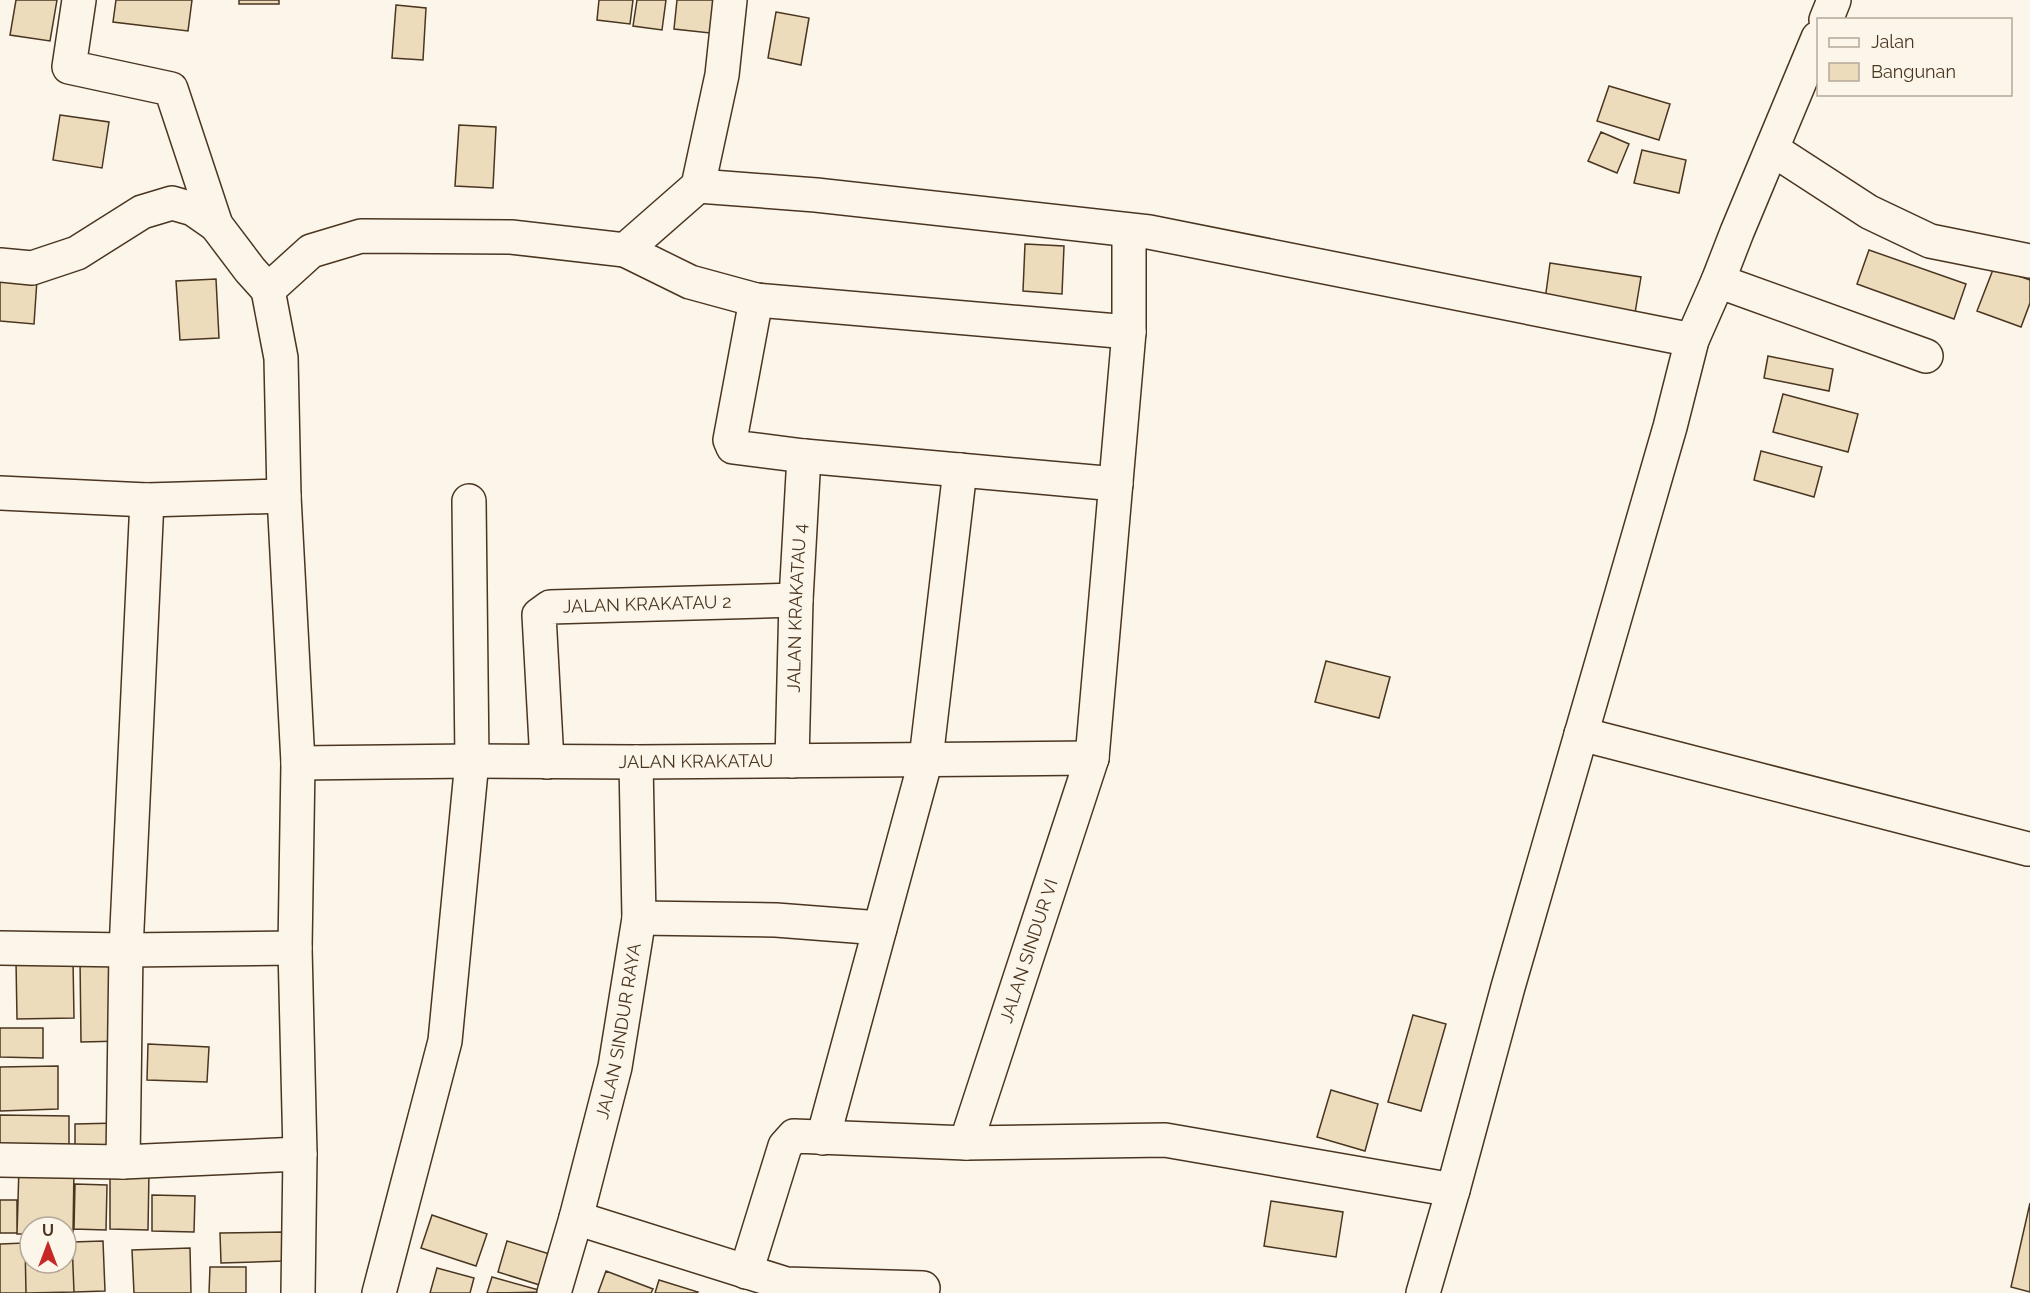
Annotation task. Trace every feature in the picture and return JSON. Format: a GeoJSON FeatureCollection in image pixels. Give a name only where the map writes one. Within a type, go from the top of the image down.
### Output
{"type":"FeatureCollection","features":[{"type":"Feature","properties":{"kind":"street"},"geometry":{"type":"LineString","coordinates":[[79,0],[69,67],[171,89],[216,225]]}},
{"type":"Feature","properties":{"kind":"street"},"geometry":{"type":"LineString","coordinates":[[625,250],[698,186],[722,75],[730,0]]}},
{"type":"Feature","properties":{"kind":"street"},"geometry":{"type":"LineString","coordinates":[[1827,18],[1834,0]]}},
{"type":"Feature","properties":{"kind":"street"},"geometry":{"type":"LineString","coordinates":[[1423,1293],[1505,998],[1670,427],[1692,340],[1817,40]]}},
{"type":"Feature","properties":{"kind":"street"},"geometry":{"type":"LineString","coordinates":[[1772,149],[1869,212],[1930,241],[2030,261]]}},
{"type":"Feature","properties":{"kind":"street"},"geometry":{"type":"LineString","coordinates":[[698,186],[816,195],[1149,232],[1692,340]]}},
{"type":"Feature","properties":{"kind":"street"},"geometry":{"type":"LineString","coordinates":[[0,265],[32,268],[77,253],[142,212],[172,204],[194,209],[216,225],[268,290],[281,358],[284,496],[298,763],[295,948],[300,1154],[298,1293]]}},
{"type":"Feature","properties":{"kind":"street","name":"JALAN SINDUR VI"},"geometry":{"type":"LineString","coordinates":[[966,1143],[1092,758],[1130,332],[1130,231]]}},
{"type":"Feature","properties":{"kind":"street"},"geometry":{"type":"LineString","coordinates":[[268,290],[311,251],[361,236],[511,237],[625,250],[690,282],[756,300],[1130,332]]}},
{"type":"Feature","properties":{"kind":"street"},"geometry":{"type":"LineString","coordinates":[[1718,281],[1926,356]]}},
{"type":"Feature","properties":{"kind":"street"},"geometry":{"type":"LineString","coordinates":[[756,300],[730,440],[733,447],[804,456],[1116,484]]}},
{"type":"Feature","properties":{"kind":"street","name":"JALAN KRAKATAU 4"},"geometry":{"type":"LineString","coordinates":[[792,761],[796,600],[804,456]]}},
{"type":"Feature","properties":{"kind":"street"},"geometry":{"type":"LineString","coordinates":[[823,1138],[926,759],[960,470]]}},
{"type":"Feature","properties":{"kind":"street"},"geometry":{"type":"LineString","coordinates":[[0,493],[147,500],[284,496]]}},
{"type":"Feature","properties":{"kind":"street"},"geometry":{"type":"LineString","coordinates":[[123,1162],[126,950],[147,500]]}},
{"type":"Feature","properties":{"kind":"street"},"geometry":{"type":"LineString","coordinates":[[379,1293],[445,1041],[472,760],[469,501]]}},
{"type":"Feature","properties":{"kind":"street","name":"JALAN KRAKATAU 2"},"geometry":{"type":"LineString","coordinates":[[547,762],[539,615],[550,607],[796,600]]}},
{"type":"Feature","properties":{"kind":"street"},"geometry":{"type":"LineString","coordinates":[[1581,734],[2028,849]]}},
{"type":"Feature","properties":{"kind":"street","name":"JALAN KRAKATAU"},"geometry":{"type":"LineString","coordinates":[[298,763],[472,760],[636,762],[1092,758]]}},
{"type":"Feature","properties":{"kind":"street","name":"JALAN SINDUR RAYA"},"geometry":{"type":"LineString","coordinates":[[554,1293],[615,1066],[639,918],[636,762]]}},
{"type":"Feature","properties":{"kind":"street"},"geometry":{"type":"LineString","coordinates":[[639,918],[776,920],[880,928]]}},
{"type":"Feature","properties":{"kind":"street"},"geometry":{"type":"LineString","coordinates":[[0,948],[126,950],[295,948]]}},
{"type":"Feature","properties":{"kind":"street"},"geometry":{"type":"LineString","coordinates":[[746,1272],[785,1146],[794,1136],[966,1143],[1166,1140],[1453,1190]]}},
{"type":"Feature","properties":{"kind":"street"},"geometry":{"type":"LineString","coordinates":[[0,1160],[123,1162],[300,1154]]}},
{"type":"Feature","properties":{"kind":"street"},"geometry":{"type":"LineString","coordinates":[[576,1218],[786,1284],[923,1288]]}},
{"type":"Feature","properties":{"kind":"building"},"geometry":{"type":"Polygon","coordinates":[[[16,0],[57,0],[50,41],[10,35],[16,0]]]}},
{"type":"Feature","properties":{"kind":"building"},"geometry":{"type":"Polygon","coordinates":[[[116,0],[192,0],[188,31],[113,22],[116,0]]]}},
{"type":"Feature","properties":{"kind":"building"},"geometry":{"type":"Polygon","coordinates":[[[239,0],[279,0],[279,4],[239,4],[239,0]]]}},
{"type":"Feature","properties":{"kind":"building"},"geometry":{"type":"Polygon","coordinates":[[[599,0],[633,0],[630,24],[597,20],[599,0]]]}},
{"type":"Feature","properties":{"kind":"building"},"geometry":{"type":"Polygon","coordinates":[[[637,0],[666,0],[662,30],[633,26],[637,0]]]}},
{"type":"Feature","properties":{"kind":"building"},"geometry":{"type":"Polygon","coordinates":[[[677,0],[714,0],[710,33],[674,29],[677,0]]]}},
{"type":"Feature","properties":{"kind":"building"},"geometry":{"type":"Polygon","coordinates":[[[396,5],[426,8],[423,60],[392,58],[396,5]]]}},
{"type":"Feature","properties":{"kind":"building"},"geometry":{"type":"Polygon","coordinates":[[[776,12],[809,18],[801,65],[768,58],[776,12]]]}},
{"type":"Feature","properties":{"kind":"building"},"geometry":{"type":"Polygon","coordinates":[[[1609,86],[1670,104],[1659,140],[1597,121],[1609,86]]]}},
{"type":"Feature","properties":{"kind":"building"},"geometry":{"type":"Polygon","coordinates":[[[60,115],[109,122],[102,168],[53,160],[60,115]]]}},
{"type":"Feature","properties":{"kind":"building"},"geometry":{"type":"Polygon","coordinates":[[[459,125],[496,127],[493,188],[455,186],[459,125]]]}},
{"type":"Feature","properties":{"kind":"building"},"geometry":{"type":"Polygon","coordinates":[[[1601,132],[1629,144],[1617,173],[1588,161],[1601,132]]]}},
{"type":"Feature","properties":{"kind":"building"},"geometry":{"type":"Polygon","coordinates":[[[1642,150],[1686,160],[1679,193],[1634,183],[1642,150]]]}},
{"type":"Feature","properties":{"kind":"building"},"geometry":{"type":"Polygon","coordinates":[[[1025,244],[1064,246],[1062,294],[1023,291],[1025,244]]]}},
{"type":"Feature","properties":{"kind":"building"},"geometry":{"type":"Polygon","coordinates":[[[1869,250],[1966,284],[1954,319],[1857,284],[1869,250]]]}},
{"type":"Feature","properties":{"kind":"building"},"geometry":{"type":"Polygon","coordinates":[[[1550,263],[1641,277],[1635,313],[1545,300],[1550,263]]]}},
{"type":"Feature","properties":{"kind":"building"},"geometry":{"type":"Polygon","coordinates":[[[1994,267],[2030,280],[2030,303],[2021,327],[1977,311],[1994,267]]]}},
{"type":"Feature","properties":{"kind":"building"},"geometry":{"type":"Polygon","coordinates":[[[0,277],[37,280],[34,324],[0,321],[0,277]]]}},
{"type":"Feature","properties":{"kind":"building"},"geometry":{"type":"Polygon","coordinates":[[[216,279],[219,338],[180,340],[176,281],[216,279]]]}},
{"type":"Feature","properties":{"kind":"building"},"geometry":{"type":"Polygon","coordinates":[[[1768,356],[1833,369],[1829,391],[1764,378],[1768,356]]]}},
{"type":"Feature","properties":{"kind":"building"},"geometry":{"type":"Polygon","coordinates":[[[1783,394],[1858,414],[1848,452],[1773,432],[1783,394]]]}},
{"type":"Feature","properties":{"kind":"building"},"geometry":{"type":"Polygon","coordinates":[[[1761,451],[1822,467],[1814,497],[1754,480],[1761,451]]]}},
{"type":"Feature","properties":{"kind":"building"},"geometry":{"type":"Polygon","coordinates":[[[1326,661],[1390,677],[1379,718],[1315,702],[1326,661]]]}},
{"type":"Feature","properties":{"kind":"building"},"geometry":{"type":"Polygon","coordinates":[[[122,958],[123,1041],[81,1042],[80,959],[122,958]]]}},
{"type":"Feature","properties":{"kind":"building"},"geometry":{"type":"Polygon","coordinates":[[[73,960],[74,1018],[17,1019],[16,961],[73,960]]]}},
{"type":"Feature","properties":{"kind":"building"},"geometry":{"type":"Polygon","coordinates":[[[1413,1015],[1446,1024],[1421,1111],[1388,1102],[1413,1015]]]}},
{"type":"Feature","properties":{"kind":"building"},"geometry":{"type":"Polygon","coordinates":[[[0,1028],[43,1028],[43,1058],[0,1057],[0,1028]]]}},
{"type":"Feature","properties":{"kind":"building"},"geometry":{"type":"Polygon","coordinates":[[[148,1044],[209,1047],[207,1082],[147,1080],[148,1044]]]}},
{"type":"Feature","properties":{"kind":"building"},"geometry":{"type":"Polygon","coordinates":[[[58,1066],[58,1109],[0,1111],[0,1067],[58,1066]]]}},
{"type":"Feature","properties":{"kind":"building"},"geometry":{"type":"Polygon","coordinates":[[[1331,1090],[1378,1104],[1365,1151],[1317,1137],[1331,1090]]]}},
{"type":"Feature","properties":{"kind":"building"},"geometry":{"type":"Polygon","coordinates":[[[0,1115],[69,1116],[69,1150],[0,1150],[0,1115]]]}},
{"type":"Feature","properties":{"kind":"building"},"geometry":{"type":"Polygon","coordinates":[[[118,1123],[118,1151],[75,1151],[75,1124],[118,1123]]]}},
{"type":"Feature","properties":{"kind":"building"},"geometry":{"type":"Polygon","coordinates":[[[19,1167],[74,1168],[73,1215],[18,1215],[17,1234],[19,1167]]]}},
{"type":"Feature","properties":{"kind":"building"},"geometry":{"type":"Polygon","coordinates":[[[110,1170],[149,1171],[148,1230],[110,1229],[110,1170]]]}},
{"type":"Feature","properties":{"kind":"building"},"geometry":{"type":"Polygon","coordinates":[[[75,1184],[107,1185],[106,1230],[78,1229],[78,1215],[74,1215],[75,1184]]]}},
{"type":"Feature","properties":{"kind":"building"},"geometry":{"type":"Polygon","coordinates":[[[152,1195],[195,1196],[194,1232],[152,1231],[152,1195]]]}},
{"type":"Feature","properties":{"kind":"building"},"geometry":{"type":"Polygon","coordinates":[[[0,1200],[17,1200],[17,1233],[0,1233],[0,1200]]]}},
{"type":"Feature","properties":{"kind":"building"},"geometry":{"type":"Polygon","coordinates":[[[1271,1201],[1343,1212],[1336,1257],[1264,1246],[1271,1201]]]}},
{"type":"Feature","properties":{"kind":"building"},"geometry":{"type":"Polygon","coordinates":[[[2030,1203],[2030,1292],[2011,1287],[2030,1203]]]}},
{"type":"Feature","properties":{"kind":"building"},"geometry":{"type":"Polygon","coordinates":[[[432,1215],[487,1234],[476,1266],[421,1248],[432,1215]]]}},
{"type":"Feature","properties":{"kind":"building"},"geometry":{"type":"Polygon","coordinates":[[[284,1232],[284,1261],[221,1263],[220,1233],[284,1232]]]}},
{"type":"Feature","properties":{"kind":"building"},"geometry":{"type":"Polygon","coordinates":[[[103,1241],[105,1291],[74,1292],[73,1275],[78,1275],[78,1242],[103,1241]]]}},
{"type":"Feature","properties":{"kind":"building"},"geometry":{"type":"Polygon","coordinates":[[[507,1241],[556,1256],[546,1287],[498,1272],[507,1241]]]}},
{"type":"Feature","properties":{"kind":"building"},"geometry":{"type":"Polygon","coordinates":[[[18,1243],[18,1275],[26,1275],[26,1293],[0,1293],[0,1244],[18,1243]]]}},
{"type":"Feature","properties":{"kind":"building"},"geometry":{"type":"Polygon","coordinates":[[[190,1248],[191,1293],[134,1293],[132,1250],[190,1248]]]}},
{"type":"Feature","properties":{"kind":"building"},"geometry":{"type":"Polygon","coordinates":[[[210,1267],[246,1267],[246,1293],[209,1293],[210,1267]]]}},
{"type":"Feature","properties":{"kind":"building"},"geometry":{"type":"Polygon","coordinates":[[[437,1268],[474,1278],[470,1293],[430,1293],[437,1268]]]}},
{"type":"Feature","properties":{"kind":"building"},"geometry":{"type":"Polygon","coordinates":[[[606,1271],[653,1289],[651,1293],[598,1293],[606,1271]]]}},
{"type":"Feature","properties":{"kind":"building"},"geometry":{"type":"Polygon","coordinates":[[[26,1275],[73,1275],[74,1292],[26,1293],[26,1275]]]}},
{"type":"Feature","properties":{"kind":"building"},"geometry":{"type":"Polygon","coordinates":[[[492,1277],[546,1292],[487,1293],[492,1277]]]}},
{"type":"Feature","properties":{"kind":"building"},"geometry":{"type":"Polygon","coordinates":[[[659,1280],[698,1292],[655,1293],[659,1280]]]}}]}
